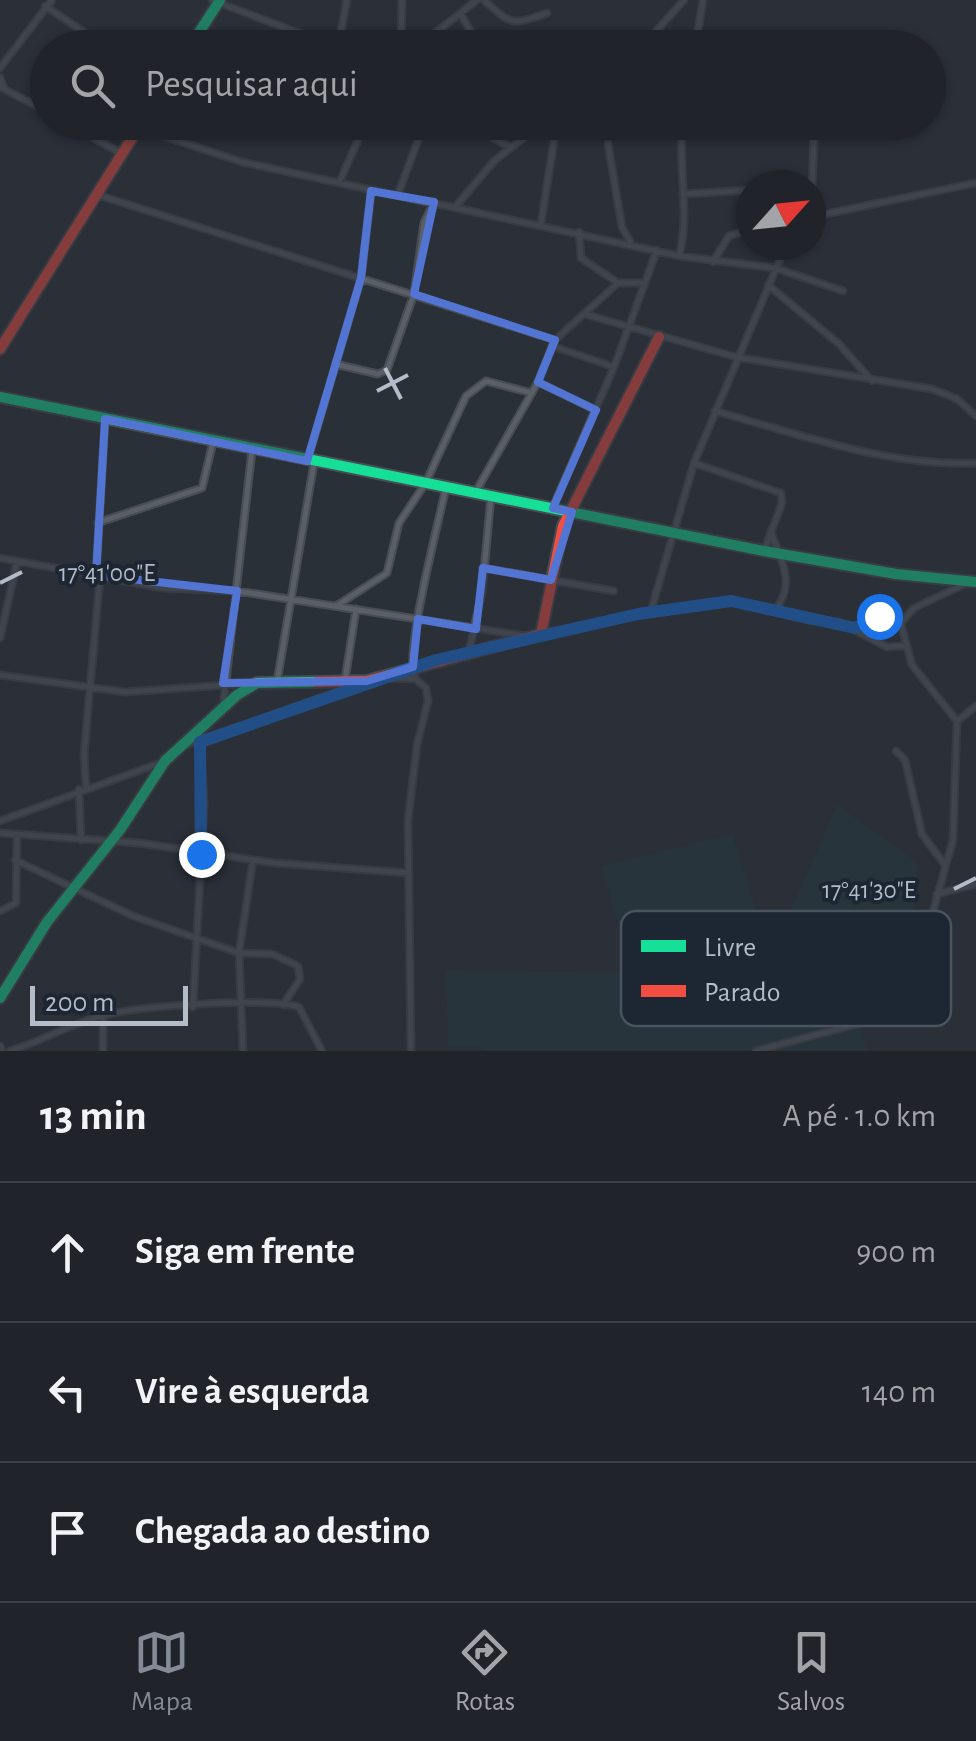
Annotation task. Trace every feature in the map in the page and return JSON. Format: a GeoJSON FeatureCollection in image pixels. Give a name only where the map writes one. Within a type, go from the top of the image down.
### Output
{"type":"FeatureCollection","features":[{"type":"Feature","properties":{"kind":"street"},"geometry":{"type":"LineString","coordinates":[[0,68],[52,0]]}},
{"type":"Feature","properties":{"kind":"street"},"geometry":{"type":"LineString","coordinates":[[341,30],[347,0]]}},
{"type":"Feature","properties":{"kind":"street"},"geometry":{"type":"LineString","coordinates":[[401,30],[402,0]]}},
{"type":"Feature","properties":{"kind":"street"},"geometry":{"type":"LineString","coordinates":[[440,30],[480,0],[509,22],[524,23],[547,13]]}},
{"type":"Feature","properties":{"kind":"street"},"geometry":{"type":"LineString","coordinates":[[658,30],[684,0]]}},
{"type":"Feature","properties":{"kind":"street"},"geometry":{"type":"LineString","coordinates":[[698,30],[703,0]]}},
{"type":"Feature","properties":{"kind":"street"},"geometry":{"type":"LineString","coordinates":[[200,30],[217,1],[293,30]]}},
{"type":"Feature","properties":{"kind":"street"},"geometry":{"type":"LineString","coordinates":[[46,6],[81,30]]}},
{"type":"Feature","properties":{"kind":"street"},"geometry":{"type":"LineString","coordinates":[[460,13],[474,30]]}},
{"type":"Feature","properties":{"kind":"street"},"geometry":{"type":"LineString","coordinates":[[0,54],[6,59]]}},
{"type":"Feature","properties":{"kind":"street"},"geometry":{"type":"LineString","coordinates":[[0,77],[2,87],[30,102]]}},
{"type":"Feature","properties":{"kind":"street"},"geometry":{"type":"LineString","coordinates":[[98,140],[122,154]]}},
{"type":"Feature","properties":{"kind":"street"},"geometry":{"type":"LineString","coordinates":[[1,346],[131,140]]}},
{"type":"Feature","properties":{"kind":"street"},"geometry":{"type":"LineString","coordinates":[[182,140],[242,162],[680,256],[775,268],[843,291]]}},
{"type":"Feature","properties":{"kind":"street"},"geometry":{"type":"LineString","coordinates":[[339,183],[358,140]]}},
{"type":"Feature","properties":{"kind":"street"},"geometry":{"type":"LineString","coordinates":[[397,195],[419,140]]}},
{"type":"Feature","properties":{"kind":"street"},"geometry":{"type":"LineString","coordinates":[[497,140],[510,147]]}},
{"type":"Feature","properties":{"kind":"street"},"geometry":{"type":"LineString","coordinates":[[455,207],[480,176],[520,140]]}},
{"type":"Feature","properties":{"kind":"street"},"geometry":{"type":"LineString","coordinates":[[541,224],[554,140]]}},
{"type":"Feature","properties":{"kind":"street"},"geometry":{"type":"LineString","coordinates":[[680,256],[685,234],[683,140]]}},
{"type":"Feature","properties":{"kind":"street"},"geometry":{"type":"LineString","coordinates":[[813,170],[814,140]]}},
{"type":"Feature","properties":{"kind":"street"},"geometry":{"type":"LineString","coordinates":[[608,144],[622,227],[632,243]]}},
{"type":"Feature","properties":{"kind":"street"},"geometry":{"type":"LineString","coordinates":[[826,211],[976,183]]}},
{"type":"Feature","properties":{"kind":"street"},"geometry":{"type":"LineString","coordinates":[[276,682],[311,462],[361,278],[371,191]]}},
{"type":"Feature","properties":{"kind":"street"},"geometry":{"type":"LineString","coordinates":[[683,194],[736,191]]}},
{"type":"Feature","properties":{"kind":"street"},"geometry":{"type":"LineString","coordinates":[[98,195],[414,294],[614,367]]}},
{"type":"Feature","properties":{"kind":"street"},"geometry":{"type":"LineString","coordinates":[[465,198],[472,210]]}},
{"type":"Feature","properties":{"kind":"street"},"geometry":{"type":"LineString","coordinates":[[335,364],[384,372],[414,294],[424,223],[434,202]]}},
{"type":"Feature","properties":{"kind":"street"},"geometry":{"type":"LineString","coordinates":[[579,232],[581,258],[601,275],[618,283],[644,283]]}},
{"type":"Feature","properties":{"kind":"street"},"geometry":{"type":"LineString","coordinates":[[713,262],[729,236],[736,234]]}},
{"type":"Feature","properties":{"kind":"street"},"geometry":{"type":"LineString","coordinates":[[552,508],[614,367],[657,250]]}},
{"type":"Feature","properties":{"kind":"street"},"geometry":{"type":"LineString","coordinates":[[650,614],[649,605],[694,464],[779,260]]}},
{"type":"Feature","properties":{"kind":"street"},"geometry":{"type":"LineString","coordinates":[[601,275],[605,293]]}},
{"type":"Feature","properties":{"kind":"street"},"geometry":{"type":"LineString","coordinates":[[475,493],[538,382],[554,343],[618,283]]}},
{"type":"Feature","properties":{"kind":"street"},"geometry":{"type":"LineString","coordinates":[[768,284],[849,353],[872,381]]}},
{"type":"Feature","properties":{"kind":"street"},"geometry":{"type":"LineString","coordinates":[[584,314],[736,357],[945,393],[976,416]]}},
{"type":"Feature","properties":{"kind":"street"},"geometry":{"type":"LineString","coordinates":[[535,635],[558,538],[658,337]]}},
{"type":"Feature","properties":{"kind":"street"},"geometry":{"type":"LineString","coordinates":[[336,606],[387,573],[400,523],[424,484],[466,396],[476,386],[498,381],[532,393]]}},
{"type":"Feature","properties":{"kind":"street"},"geometry":{"type":"LineString","coordinates":[[538,382],[596,410]]}},
{"type":"Feature","properties":{"kind":"street"},"geometry":{"type":"LineString","coordinates":[[0,397],[778,554],[896,574],[973,581]]}},
{"type":"Feature","properties":{"kind":"street"},"geometry":{"type":"LineString","coordinates":[[715,411],[863,450],[937,462],[976,463]]}},
{"type":"Feature","properties":{"kind":"street"},"geometry":{"type":"LineString","coordinates":[[81,840],[106,419]]}},
{"type":"Feature","properties":{"kind":"street"},"geometry":{"type":"LineString","coordinates":[[97,524],[202,488],[213,442]]}},
{"type":"Feature","properties":{"kind":"street"},"geometry":{"type":"LineString","coordinates":[[223,707],[252,450]]}},
{"type":"Feature","properties":{"kind":"street"},"geometry":{"type":"LineString","coordinates":[[694,464],[780,493],[772,534],[764,551]]}},
{"type":"Feature","properties":{"kind":"street"},"geometry":{"type":"LineString","coordinates":[[411,1051],[409,862],[416,754],[428,702],[426,688],[414,673],[418,619],[446,487]]}},
{"type":"Feature","properties":{"kind":"street"},"geometry":{"type":"LineString","coordinates":[[469,651],[476,629],[492,496]]}},
{"type":"Feature","properties":{"kind":"street"},"geometry":{"type":"LineString","coordinates":[[772,534],[787,577],[784,598],[774,610]]}},
{"type":"Feature","properties":{"kind":"street"},"geometry":{"type":"LineString","coordinates":[[0,558],[163,588],[237,591],[535,635]]}},
{"type":"Feature","properties":{"kind":"street"},"geometry":{"type":"LineString","coordinates":[[0,638],[17,562]]}},
{"type":"Feature","properties":{"kind":"street"},"geometry":{"type":"LineString","coordinates":[[484,568],[614,591]]}},
{"type":"Feature","properties":{"kind":"street"},"geometry":{"type":"LineString","coordinates":[[855,628],[886,612],[906,614],[973,581]]}},
{"type":"Feature","properties":{"kind":"street"},"geometry":{"type":"LineString","coordinates":[[179,747],[367,681],[414,673],[469,651],[638,614],[731,601],[855,628],[887,647],[904,646]]}},
{"type":"Feature","properties":{"kind":"street"},"geometry":{"type":"LineString","coordinates":[[638,614],[649,605]]}},
{"type":"Feature","properties":{"kind":"street"},"geometry":{"type":"LineString","coordinates":[[345,680],[356,609]]}},
{"type":"Feature","properties":{"kind":"street"},"geometry":{"type":"LineString","coordinates":[[898,613],[912,665],[957,720],[955,818],[935,911]]}},
{"type":"Feature","properties":{"kind":"street"},"geometry":{"type":"LineString","coordinates":[[901,624],[906,614]]}},
{"type":"Feature","properties":{"kind":"street"},"geometry":{"type":"LineString","coordinates":[[0,675],[90,690],[367,681]]}},
{"type":"Feature","properties":{"kind":"street"},"geometry":{"type":"LineString","coordinates":[[0,998],[72,887],[111,841],[166,761],[223,707],[257,683]]}},
{"type":"Feature","properties":{"kind":"street"},"geometry":{"type":"LineString","coordinates":[[957,720],[976,706]]}},
{"type":"Feature","properties":{"kind":"street"},"geometry":{"type":"LineString","coordinates":[[194,1007],[201,854],[200,742]]}},
{"type":"Feature","properties":{"kind":"street"},"geometry":{"type":"LineString","coordinates":[[896,751],[905,760],[922,834],[946,866]]}},
{"type":"Feature","properties":{"kind":"street"},"geometry":{"type":"LineString","coordinates":[[0,821],[82,788],[166,761]]}},
{"type":"Feature","properties":{"kind":"street"},"geometry":{"type":"LineString","coordinates":[[0,833],[409,872]]}},
{"type":"Feature","properties":{"kind":"street"},"geometry":{"type":"LineString","coordinates":[[0,911],[16,903],[17,836]]}},
{"type":"Feature","properties":{"kind":"street"},"geometry":{"type":"LineString","coordinates":[[243,1051],[238,952],[254,859]]}},
{"type":"Feature","properties":{"kind":"street"},"geometry":{"type":"LineString","coordinates":[[14,860],[198,938],[238,952],[272,954],[298,966],[300,979],[283,1005]]}},
{"type":"Feature","properties":{"kind":"street"},"geometry":{"type":"LineString","coordinates":[[397,870],[409,862]]}},
{"type":"Feature","properties":{"kind":"street"},"geometry":{"type":"LineString","coordinates":[[14,870],[22,865]]}},
{"type":"Feature","properties":{"kind":"street"},"geometry":{"type":"LineString","coordinates":[[938,894],[976,884]]}},
{"type":"Feature","properties":{"kind":"street"},"geometry":{"type":"LineString","coordinates":[[10,1051],[115,1013],[283,1005],[299,1007],[322,1051]]}},
{"type":"Feature","properties":{"kind":"street"},"geometry":{"type":"LineString","coordinates":[[103,1051],[104,1019]]}},
{"type":"Feature","properties":{"kind":"street"},"geometry":{"type":"LineString","coordinates":[[756,1051],[849,1026]]}},
{"type":"Feature","properties":{"kind":"highlighted area"},"geometry":{"type":"Polygon","coordinates":[[[371,191],[434,202],[414,294],[555,340],[538,382],[596,410],[553,508],[572,512],[551,580],[483,568],[476,629],[418,619],[413,667],[367,681],[223,683],[237,591],[96,575],[105,419],[307,461],[361,278],[371,191]]]}},
{"type":"Feature","properties":{"kind":"green space"},"geometry":{"type":"Polygon","coordinates":[[[837,805],[918,863],[914,911],[786,911],[791,910],[837,805]]]}},
{"type":"Feature","properties":{"kind":"green space"},"geometry":{"type":"Polygon","coordinates":[[[732,834],[756,911],[621,911],[621,931],[600,866],[732,834]]]}},
{"type":"Feature","properties":{"kind":"green space"},"geometry":{"type":"Polygon","coordinates":[[[446,971],[621,973],[621,1026],[859,1026],[867,1051],[482,1051],[481,1046],[448,1046],[446,971]]]}},
{"type":"Feature","properties":{"kind":"traffic: fast"},"geometry":{"type":"LineString","coordinates":[[201,30],[220,0]]}},
{"type":"Feature","properties":{"kind":"traffic: fast"},"geometry":{"type":"LineString","coordinates":[[0,397],[764,551],[896,574],[976,582]]}},
{"type":"Feature","properties":{"kind":"traffic: fast"},"geometry":{"type":"LineString","coordinates":[[0,998],[47,922],[120,830],[165,761],[237,695],[257,683],[316,682]]}},
{"type":"Feature","properties":{"kind":"traffic: jam"},"geometry":{"type":"LineString","coordinates":[[0,349],[131,140]]}},
{"type":"Feature","properties":{"kind":"traffic: jam"},"geometry":{"type":"LineString","coordinates":[[316,682],[367,681],[541,634],[563,526],[659,337]]}},
{"type":"Feature","properties":{"kind":"route"},"geometry":{"type":"LineString","coordinates":[[201,854],[204,804],[200,742],[367,681],[506,642],[638,614],[722,602],[741,602],[855,628],[879,616]]}}]}
